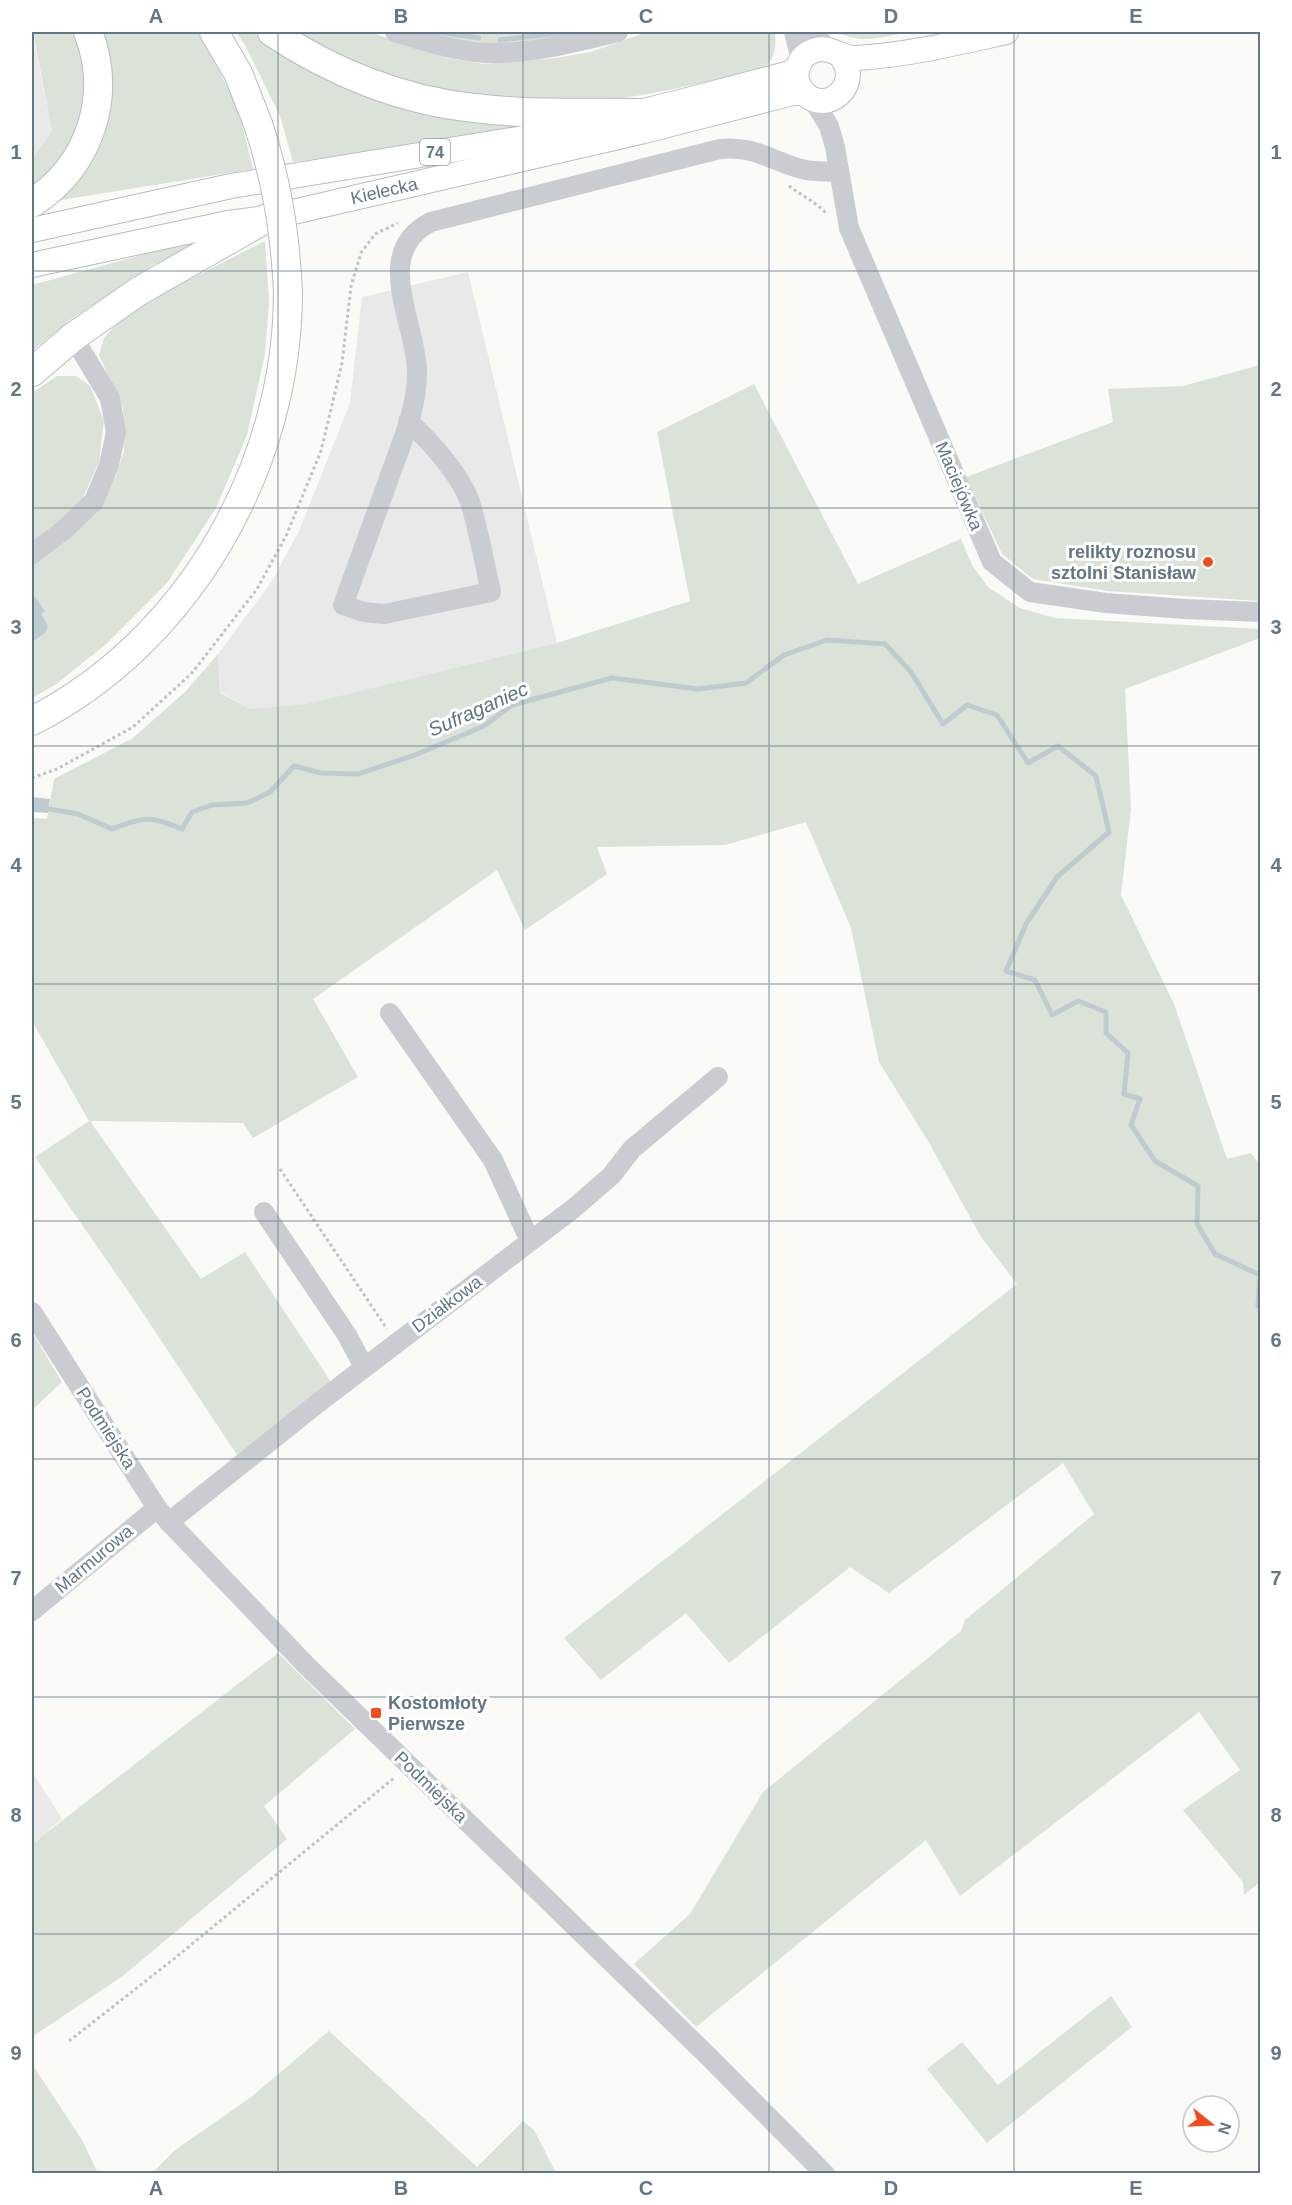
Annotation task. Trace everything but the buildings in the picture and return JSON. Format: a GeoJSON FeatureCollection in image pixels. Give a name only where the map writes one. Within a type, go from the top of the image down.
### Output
{"type":"FeatureCollection","features":[{"type":"Feature","properties":{"kind":"highway"},"geometry":{"type":"LineString","coordinates":[[32,203],[49,191],[74,165],[83,150],[94,122],[98,69],[88,32]]}},
{"type":"Feature","properties":{"kind":"highway"},"geometry":{"type":"LineString","coordinates":[[32,721],[94,680],[141,640],[178,600],[213,552],[235,513],[251,477],[273,413],[284,354],[288,292],[284,227],[273,173],[258,124],[238,74],[214,32]]}},
{"type":"Feature","properties":{"kind":"highway"},"geometry":{"type":"LineString","coordinates":[[272,32],[312,56],[359,78],[393,91],[449,104],[533,112],[639,113]]}},
{"type":"Feature","properties":{"kind":"highway"},"geometry":{"type":"LineString","coordinates":[[32,372],[73,337],[139,291],[267,218]]}},
{"type":"Feature","properties":{"kind":"main road","name":"74"},"geometry":{"type":"LineString","coordinates":[[808,96],[829,100],[844,88],[921,51],[1006,32]]}},
{"type":"Feature","properties":{"kind":"main road"},"geometry":{"type":"LineString","coordinates":[[833,49],[847,68],[844,88]]}},
{"type":"Feature","properties":{"kind":"main road","name":"74"},"geometry":{"type":"LineString","coordinates":[[799,63],[813,50],[921,51]]}},
{"type":"Feature","properties":{"kind":"main road","name":"Kielecka"},"geometry":{"type":"LineString","coordinates":[[32,230],[187,194],[554,133],[790,73],[799,63]]}},
{"type":"Feature","properties":{"kind":"main road"},"geometry":{"type":"LineString","coordinates":[[799,63],[797,79],[808,96]]}},
{"type":"Feature","properties":{"kind":"main road","name":"Kielecka"},"geometry":{"type":"LineString","coordinates":[[32,265],[228,223],[267,218],[644,131],[793,93],[808,96]]}},
{"type":"Feature","properties":{"kind":"street"},"geometry":{"type":"LineString","coordinates":[[395,32],[433,43],[484,53],[529,51],[566,45],[618,32]]}},
{"type":"Feature","properties":{"kind":"street"},"geometry":{"type":"LineString","coordinates":[[794,32],[799,63]]}},
{"type":"Feature","properties":{"kind":"street","name":"Maciejówka"},"geometry":{"type":"LineString","coordinates":[[835,147],[844,88]]}},
{"type":"Feature","properties":{"kind":"street","name":"Maciejówka"},"geometry":{"type":"LineString","coordinates":[[808,96],[829,126],[835,147],[849,228],[992,562],[1030,591],[1106,603],[1260,612]]}},
{"type":"Feature","properties":{"kind":"street"},"geometry":{"type":"LineString","coordinates":[[408,421],[424,435],[452,471],[469,501],[491,592],[384,614],[364,612],[343,605],[408,421],[417,387],[417,369],[399,268],[403,251],[410,237],[420,227],[431,222],[720,149],[740,148],[754,151],[808,171],[839,171]]}},
{"type":"Feature","properties":{"kind":"street"},"geometry":{"type":"LineString","coordinates":[[32,554],[64,530],[94,501],[109,465],[116,432],[110,398],[73,337]]}},
{"type":"Feature","properties":{"kind":"street"},"geometry":{"type":"LineString","coordinates":[[390,1013],[493,1160],[530,1241]]}},
{"type":"Feature","properties":{"kind":"street","name":"Działkowa"},"geometry":{"type":"LineString","coordinates":[[163,1515],[397,1343],[574,1208],[604,1182],[632,1149],[718,1077]]}},
{"type":"Feature","properties":{"kind":"street"},"geometry":{"type":"LineString","coordinates":[[264,1212],[347,1335],[364,1367]]}},
{"type":"Feature","properties":{"kind":"street","name":"Podmiejska"},"geometry":{"type":"LineString","coordinates":[[32,1312],[163,1515],[306,1665],[825,2174]]}},
{"type":"Feature","properties":{"kind":"street","name":"Marmurowa"},"geometry":{"type":"LineString","coordinates":[[32,1611],[163,1515]]}},
{"type":"Feature","properties":{"kind":"path"},"geometry":{"type":"LineString","coordinates":[[782,182],[816,204],[826,212],[831,220]]}},
{"type":"Feature","properties":{"kind":"path"},"geometry":{"type":"LineString","coordinates":[[32,778],[57,769],[133,727],[192,673],[257,589],[286,536],[321,451],[342,363],[351,286],[361,253],[375,234],[402,222]]}},
{"type":"Feature","properties":{"kind":"path"},"geometry":{"type":"LineString","coordinates":[[280,1169],[397,1343]]}},
{"type":"Feature","properties":{"kind":"path"},"geometry":{"type":"LineString","coordinates":[[69,2041],[409,1765]]}},
{"type":"Feature","properties":{"kind":"shaded area"},"geometry":{"type":"Polygon","coordinates":[[[32,32],[52,131],[32,159],[32,32]]]}},
{"type":"Feature","properties":{"kind":"shaded area"},"geometry":{"type":"Polygon","coordinates":[[[33,32],[75,32],[83,48],[86,96],[77,130],[63,160],[32,190],[32,159],[52,131],[33,32]]]}},
{"type":"Feature","properties":{"kind":"shaded area"},"geometry":{"type":"Polygon","coordinates":[[[104,32],[197,32],[205,43],[238,108],[253,169],[49,202],[107,117],[112,76],[104,32]]]}},
{"type":"Feature","properties":{"kind":"shaded area"},"geometry":{"type":"Polygon","coordinates":[[[236,32],[256,32],[281,48],[571,123],[293,162],[280,116],[245,45],[236,32]]]}},
{"type":"Feature","properties":{"kind":"shaded area"},"geometry":{"type":"Polygon","coordinates":[[[299,32],[369,32],[448,58],[483,64],[556,58],[591,52],[647,32],[775,32],[775,43],[773,56],[763,69],[631,97],[552,103],[476,96],[400,78],[364,66],[299,32]]]}},
{"type":"Feature","properties":{"kind":"shaded area"},"geometry":{"type":"Polygon","coordinates":[[[416,32],[577,32],[514,44],[488,44],[416,32]]]}},
{"type":"Feature","properties":{"kind":"shaded area"},"geometry":{"type":"Polygon","coordinates":[[[836,32],[910,32],[864,39],[836,32]]]}},
{"type":"Feature","properties":{"kind":"shaded area"},"geometry":{"type":"Polygon","coordinates":[[[229,231],[153,265],[70,320],[32,351],[32,285],[229,231]]]}},
{"type":"Feature","properties":{"kind":"shaded area"},"geometry":{"type":"Polygon","coordinates":[[[265,241],[269,302],[265,354],[247,435],[216,508],[167,583],[105,645],[55,685],[32,698],[32,563],[98,508],[116,476],[124,451],[123,408],[99,355],[104,338],[118,322],[167,291],[265,241]]]}},
{"type":"Feature","properties":{"kind":"shaded area"},"geometry":{"type":"Polygon","coordinates":[[[468,272],[557,643],[306,704],[251,709],[220,692],[218,654],[272,581],[299,531],[350,403],[362,297],[468,272]]]}},
{"type":"Feature","properties":{"kind":"shaded area"},"geometry":{"type":"Polygon","coordinates":[[[1260,365],[1260,601],[1108,591],[1033,579],[1002,554],[966,477],[1113,422],[1108,389],[1183,386],[1260,365]]]}},
{"type":"Feature","properties":{"kind":"shaded area"},"geometry":{"type":"Polygon","coordinates":[[[57,376],[76,376],[90,386],[104,421],[99,462],[83,498],[58,524],[32,545],[32,393],[57,376]]]}},
{"type":"Feature","properties":{"kind":"shaded area"},"geometry":{"type":"Polygon","coordinates":[[[754,384],[858,584],[961,539],[972,565],[988,587],[1020,608],[1055,618],[1260,629],[1260,638],[1125,689],[1131,809],[1121,895],[1174,1004],[1227,1159],[1251,1153],[1260,1166],[1260,1882],[1244,1895],[1243,1882],[1183,1810],[1240,1770],[1199,1712],[960,1896],[926,1840],[696,2027],[634,1964],[690,1914],[763,1792],[961,1631],[965,1620],[1094,1514],[1063,1463],[889,1593],[850,1567],[729,1663],[686,1613],[601,1680],[564,1638],[1017,1284],[981,1237],[928,1141],[879,1062],[851,928],[806,822],[725,845],[597,847],[607,874],[525,930],[497,870],[313,999],[358,1077],[253,1138],[243,1123],[90,1121],[201,1279],[245,1252],[331,1382],[237,1455],[137,1304],[35,1157],[89,1121],[32,1021],[32,818],[47,819],[54,779],[133,738],[186,691],[218,654],[220,693],[251,709],[306,704],[557,643],[690,601],[657,432],[754,384]]]}},
{"type":"Feature","properties":{"kind":"shaded area"},"geometry":{"type":"Polygon","coordinates":[[[32,597],[33,599],[35,597],[45,611],[41,614],[48,626],[45,633],[32,642],[32,597]]]}},
{"type":"Feature","properties":{"kind":"shaded area"},"geometry":{"type":"Polygon","coordinates":[[[32,797],[50,799],[48,813],[32,812],[32,797]]]}},
{"type":"Feature","properties":{"kind":"shaded area"},"geometry":{"type":"Polygon","coordinates":[[[32,1332],[62,1382],[32,1410],[32,1332]]]}},
{"type":"Feature","properties":{"kind":"shaded area"},"geometry":{"type":"Polygon","coordinates":[[[278,1653],[355,1729],[264,1806],[287,1839],[124,1975],[32,2037],[32,1844],[278,1653]]]}},
{"type":"Feature","properties":{"kind":"shaded area"},"geometry":{"type":"Polygon","coordinates":[[[32,1772],[62,1819],[32,1844],[32,1772]]]}},
{"type":"Feature","properties":{"kind":"shaded area"},"geometry":{"type":"Polygon","coordinates":[[[1111,1996],[1132,2027],[987,2143],[927,2069],[962,2042],[998,2085],[1111,1996]]]}},
{"type":"Feature","properties":{"kind":"shaded area"},"geometry":{"type":"Polygon","coordinates":[[[329,2031],[477,2167],[523,2121],[534,2130],[556,2173],[152,2173],[175,2150],[250,2098],[329,2031]]]}},
{"type":"Feature","properties":{"kind":"shaded area"},"geometry":{"type":"Polygon","coordinates":[[[32,2064],[82,2140],[98,2173],[32,2173],[32,2064]]]}},
{"type":"Feature","properties":{"kind":"waterway"},"geometry":{"type":"LineString","coordinates":[[439,32],[479,38]]}},
{"type":"Feature","properties":{"kind":"waterway"},"geometry":{"type":"LineString","coordinates":[[500,40],[569,32]]}},
{"type":"Feature","properties":{"kind":"waterway","name":"Sufraganiec"},"geometry":{"type":"LineString","coordinates":[[32,806],[78,814],[112,829],[147,819],[162,821],[182,829],[192,812],[212,805],[247,803],[270,792],[294,766],[321,773],[358,774],[415,755],[484,726],[512,705],[612,678],[698,689],[746,683],[784,655],[827,640],[885,644],[911,672],[943,724],[967,705],[997,715],[1028,763],[1058,746],[1096,776],[1109,832],[1057,877],[1026,924],[1006,971],[1035,980],[1052,1015],[1078,1001],[1106,1012],[1106,1033],[1128,1053],[1124,1094],[1140,1099],[1131,1125],[1155,1161],[1198,1186],[1197,1224],[1215,1254],[1260,1275],[1258,1306],[1260,1307]]}},
{"type":"Feature","properties":{"kind":"place","name":"relikty roznosu sztolni Stanisław"},"geometry":{"type":"Point","coordinates":[1208,562]}},
{"type":"Feature","properties":{"kind":"place","name":"Kostomłoty Pierwsze"},"geometry":{"type":"Point","coordinates":[376,1713]}}]}
